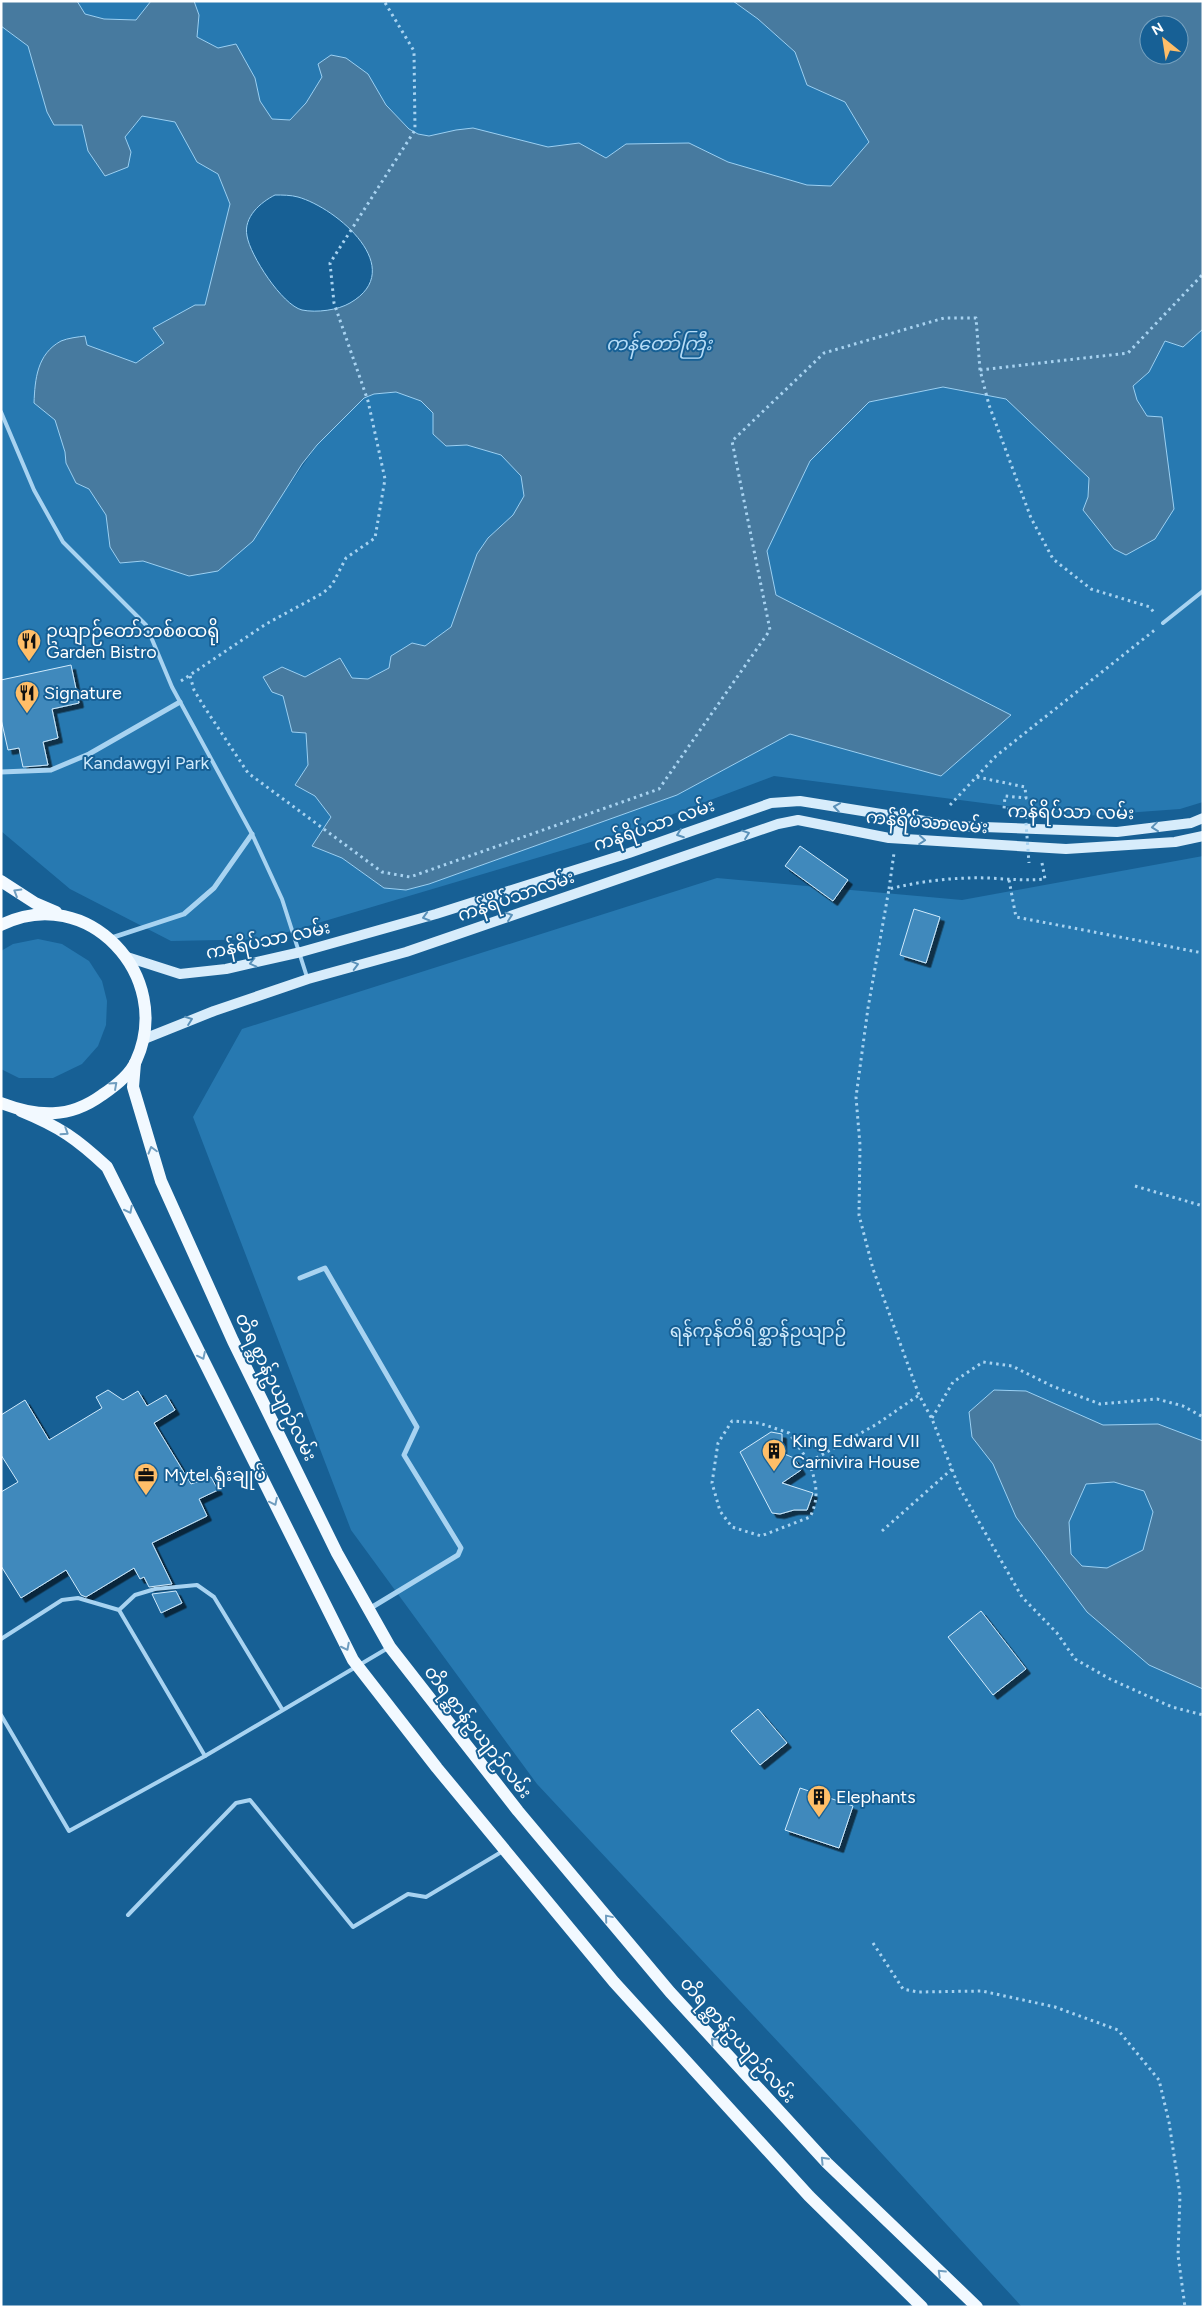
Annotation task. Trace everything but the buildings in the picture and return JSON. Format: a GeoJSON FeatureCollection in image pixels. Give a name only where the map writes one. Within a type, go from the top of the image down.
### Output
{"type":"FeatureCollection","features":[{"type":"Feature","properties":{"kind":"main road","name":"ကန်ရိပ်သာ လမ်း"},"geometry":{"type":"LineString","coordinates":[[128,957],[180,974],[226,969],[301,952],[454,908],[629,853],[770,803],[800,800],[956,826],[1117,832],[1192,822],[1203,818]]}},
{"type":"Feature","properties":{"kind":"main road"},"geometry":{"type":"LineString","coordinates":[[896,838],[901,817]]}},
{"type":"Feature","properties":{"kind":"main road","name":"ကန်ရိပ်သာလမ်း"},"geometry":{"type":"LineString","coordinates":[[144,1039],[214,1010],[308,979],[406,952],[778,824],[798,820],[896,838],[1066,850],[1175,842],[1203,836]]}},
{"type":"Feature","properties":{"kind":"main road"},"geometry":{"type":"LineString","coordinates":[[1,881],[35,903],[90,924],[111,938],[128,957],[138,976],[144,1004],[144,1039],[135,1063],[115,1086],[88,1105],[56,1114],[21,1111]]}},
{"type":"Feature","properties":{"kind":"main road"},"geometry":{"type":"LineString","coordinates":[[1,925],[12,920],[40,914],[65,916]]}},
{"type":"Feature","properties":{"kind":"main road","name":"တိရစ္ဆာန်ဥယျာဉ်လမ်း"},"geometry":{"type":"LineString","coordinates":[[135,1063],[133,1087],[161,1182],[233,1341],[337,1553],[390,1647],[518,1811],[670,1992],[827,2164],[977,2307]]}},
{"type":"Feature","properties":{"kind":"main road"},"geometry":{"type":"LineString","coordinates":[[1,1104],[53,1124],[78,1140],[107,1167],[307,1570],[358,1665],[437,1768],[614,1982],[803,2189],[922,2307]]}},
{"type":"Feature","properties":{"kind":"street"},"geometry":{"type":"LineString","coordinates":[[1,772],[51,770],[89,754],[180,702]]}},
{"type":"Feature","properties":{"kind":"street"},"geometry":{"type":"LineString","coordinates":[[111,938],[184,914],[214,888],[252,834]]}},
{"type":"Feature","properties":{"kind":"street"},"geometry":{"type":"LineString","coordinates":[[300,1278],[325,1268],[417,1427],[404,1455],[462,1548],[458,1555],[368,1609]]}},
{"type":"Feature","properties":{"kind":"lane"},"geometry":{"type":"LineString","coordinates":[[1,412],[34,490],[63,542],[146,625],[172,687],[252,834],[282,899],[301,952],[308,979]]}},
{"type":"Feature","properties":{"kind":"lane"},"geometry":{"type":"LineString","coordinates":[[1163,623],[1203,591]]}},
{"type":"Feature","properties":{"kind":"lane"},"geometry":{"type":"LineString","coordinates":[[119,1610],[136,1595],[148,1591],[197,1586],[214,1597],[282,1709]]}},
{"type":"Feature","properties":{"kind":"lane"},"geometry":{"type":"LineString","coordinates":[[1,1639],[62,1600],[78,1598],[119,1610],[204,1756]]}},
{"type":"Feature","properties":{"kind":"lane"},"geometry":{"type":"LineString","coordinates":[[1,1715],[69,1831],[204,1756],[390,1647]]}},
{"type":"Feature","properties":{"kind":"lane"},"geometry":{"type":"LineString","coordinates":[[128,1915],[236,1803],[243,1801],[250,1800],[353,1927],[408,1894],[426,1897],[505,1850]]}},
{"type":"Feature","properties":{"kind":"path"},"geometry":{"type":"LineString","coordinates":[[172,687],[266,624],[323,593],[332,585],[346,558],[375,538],[385,479],[368,401],[334,303],[330,263],[415,130],[414,51],[384,1]]}},
{"type":"Feature","properties":{"kind":"path"},"geometry":{"type":"LineString","coordinates":[[980,370],[1128,353],[1203,274]]}},
{"type":"Feature","properties":{"kind":"path"},"geometry":{"type":"LineString","coordinates":[[190,676],[194,690],[248,773],[382,872],[410,877],[659,789],[770,630],[732,441],[824,353],[944,318],[976,318],[980,370],[989,405],[1031,518],[1053,559],[1091,589],[1150,607],[1163,623],[1003,750],[950,805]]}},
{"type":"Feature","properties":{"kind":"path"},"geometry":{"type":"LineString","coordinates":[[889,889],[920,881],[987,878],[1023,881],[1045,879],[1042,862],[1029,863],[1025,810],[1004,809],[1005,796],[1026,798],[1025,787],[977,777]]}},
{"type":"Feature","properties":{"kind":"path"},"geometry":{"type":"LineString","coordinates":[[896,838],[868,1008],[856,1097],[860,1145],[859,1215],[873,1269],[919,1395],[932,1419],[959,1487],[1022,1597],[1057,1633],[1075,1659],[1110,1679],[1172,1707],[1203,1715]]}},
{"type":"Feature","properties":{"kind":"path"},"geometry":{"type":"LineString","coordinates":[[1009,880],[1016,917],[1203,953]]}},
{"type":"Feature","properties":{"kind":"path"},"geometry":{"type":"LineString","coordinates":[[1136,1186],[1203,1206]]}},
{"type":"Feature","properties":{"kind":"path"},"geometry":{"type":"LineString","coordinates":[[932,1419],[953,1382],[983,1362],[1012,1366],[1052,1386],[1100,1404],[1157,1399],[1183,1406],[1203,1417]]}},
{"type":"Feature","properties":{"kind":"path"},"geometry":{"type":"LineString","coordinates":[[809,1462],[877,1424],[919,1395]]}},
{"type":"Feature","properties":{"kind":"path"},"geometry":{"type":"LineString","coordinates":[[732,1420],[759,1423],[789,1433],[809,1462],[817,1483],[816,1506],[810,1517],[761,1536],[732,1527],[720,1511],[712,1483],[718,1443],[732,1420]]}},
{"type":"Feature","properties":{"kind":"path"},"geometry":{"type":"LineString","coordinates":[[882,1531],[952,1469]]}},
{"type":"Feature","properties":{"kind":"path"},"geometry":{"type":"LineString","coordinates":[[874,1943],[903,1989],[918,1992],[982,1991],[1056,2007],[1118,2030],[1124,2037],[1159,2080],[1165,2105],[1180,2194],[1178,2255],[1185,2307]]}},
{"type":"Feature","properties":{"kind":"green space"},"geometry":{"type":"Polygon","coordinates":[[[77,1],[151,1],[136,20],[104,19],[85,14],[77,1]]]}},
{"type":"Feature","properties":{"kind":"green space"},"geometry":{"type":"Polygon","coordinates":[[[194,1],[733,1],[758,19],[795,52],[807,85],[845,102],[869,142],[831,186],[807,185],[728,162],[689,143],[626,144],[606,158],[579,143],[548,147],[492,133],[456,130],[429,136],[418,134],[409,129],[386,105],[322,77],[306,103],[290,120],[272,119],[260,101],[255,78],[218,48],[197,37],[199,15],[194,1]]]}},
{"type":"Feature","properties":{"kind":"green space","name":"Kandawgyi Park"},"geometry":{"type":"Polygon","coordinates":[[[1,26],[28,46],[47,112],[82,125],[88,151],[131,152],[125,137],[142,116],[176,122],[197,162],[218,174],[230,204],[211,288],[205,305],[153,328],[164,343],[136,363],[87,345],[85,336],[62,341],[44,357],[34,403],[56,420],[65,452],[66,463],[76,483],[89,489],[106,515],[110,547],[120,563],[143,561],[189,576],[283,494],[317,445],[364,398],[374,394],[396,392],[421,401],[433,413],[433,434],[446,446],[467,445],[501,455],[521,476],[524,496],[513,515],[488,538],[477,554],[451,627],[425,646],[412,643],[392,656],[389,668],[368,679],[352,678],[321,669],[305,677],[282,667],[283,696],[292,732],[306,733],[308,765],[295,785],[315,796],[331,817],[312,846],[342,858],[384,888],[406,890],[429,884],[677,795],[790,734],[941,776],[1011,715],[776,595],[767,551],[810,461],[869,402],[943,387],[1006,399],[1089,478],[1088,497],[1147,416],[1137,400],[1133,386],[1149,372],[1165,341],[1183,346],[1203,329],[1203,802],[1180,809],[1084,816],[774,776],[631,830],[264,939],[171,941],[70,889],[1,831],[1,26]]]}},
{"type":"Feature","properties":{"kind":"green space","name":"ရန်ကုန်တိရိစ္ဆာန်ဥယျာဉ်"},"geometry":{"type":"Polygon","coordinates":[[[1203,856],[1203,2307],[1022,2307],[853,2122],[537,1784],[351,1530],[193,1117],[242,1029],[717,878],[962,900],[1203,856]]]}},
{"type":"Feature","properties":{"kind":"green space"},"geometry":{"type":"Polygon","coordinates":[[[38,939],[62,944],[89,961],[102,981],[107,1001],[106,1025],[98,1046],[82,1064],[53,1078],[19,1078],[1,1069],[1,951],[13,944],[38,939]]]}},
{"type":"Feature","properties":{"kind":"water","name":"ကန်တော်ကြီး"},"geometry":{"type":"Polygon","coordinates":[[[1,1],[77,1],[85,14],[104,19],[136,20],[151,1],[194,1],[199,15],[197,37],[218,48],[236,44],[255,78],[260,101],[272,119],[290,120],[306,103],[322,77],[318,64],[331,55],[346,58],[368,74],[386,105],[409,129],[418,134],[429,136],[473,128],[548,147],[579,143],[606,158],[626,144],[689,143],[728,162],[807,185],[831,186],[869,142],[845,102],[807,85],[795,52],[758,19],[733,1],[1203,1],[1203,329],[1183,347],[1165,341],[1149,372],[1133,386],[1137,400],[1147,416],[1162,417],[1174,509],[1155,539],[1126,555],[1114,549],[1083,510],[1088,497],[1089,478],[1006,399],[943,387],[869,402],[810,461],[767,551],[776,595],[1011,715],[941,776],[790,734],[677,795],[429,884],[406,890],[384,888],[342,858],[312,846],[331,817],[315,796],[295,785],[308,765],[306,733],[292,732],[283,696],[272,692],[263,677],[282,667],[305,677],[340,658],[352,678],[368,679],[389,668],[391,656],[412,643],[425,646],[451,627],[477,554],[488,538],[513,515],[524,496],[521,476],[501,455],[467,445],[446,446],[433,434],[433,413],[421,401],[396,392],[374,394],[364,398],[317,445],[302,464],[253,541],[218,571],[189,576],[143,561],[120,563],[110,547],[106,515],[89,489],[76,483],[66,463],[65,452],[55,420],[34,403],[35,385],[39,368],[42,360],[53,346],[70,338],[85,336],[87,345],[136,363],[164,343],[153,328],[195,305],[205,305],[230,204],[218,174],[197,162],[175,122],[142,116],[125,137],[131,152],[128,167],[105,176],[88,151],[82,125],[54,125],[47,112],[28,46],[1,26],[1,1]],[[275,195],[259,206],[250,217],[246,229],[247,236],[260,266],[285,299],[302,310],[327,310],[350,303],[366,289],[372,274],[370,257],[361,241],[331,213],[314,203],[295,196],[275,195]]]}},
{"type":"Feature","properties":{"kind":"water"},"geometry":{"type":"Polygon","coordinates":[[[994,1390],[1026,1391],[1103,1425],[1158,1424],[1203,1441],[1203,1689],[1149,1665],[1087,1612],[1016,1517],[993,1464],[972,1437],[969,1412],[994,1390]],[[1114,1482],[1086,1484],[1069,1522],[1071,1554],[1082,1566],[1107,1568],[1143,1550],[1153,1512],[1144,1491],[1114,1482]]]}},
{"type":"Feature","properties":{"kind":"place","name":"ဥယျာဉ်တော်ဘစ်စထရို Garden Bistro"},"geometry":{"type":"Point","coordinates":[29,662]}},
{"type":"Feature","properties":{"kind":"place","name":"Signature"},"geometry":{"type":"Point","coordinates":[27,714]}},
{"type":"Feature","properties":{"kind":"place","name":"King Edward VII Carnivira House"},"geometry":{"type":"Point","coordinates":[774,1472]}},
{"type":"Feature","properties":{"kind":"place","name":"Mytel ရုံးချုပ်"},"geometry":{"type":"Point","coordinates":[146,1496]}},
{"type":"Feature","properties":{"kind":"place","name":"Elephants"},"geometry":{"type":"Point","coordinates":[819,1818]}}]}
